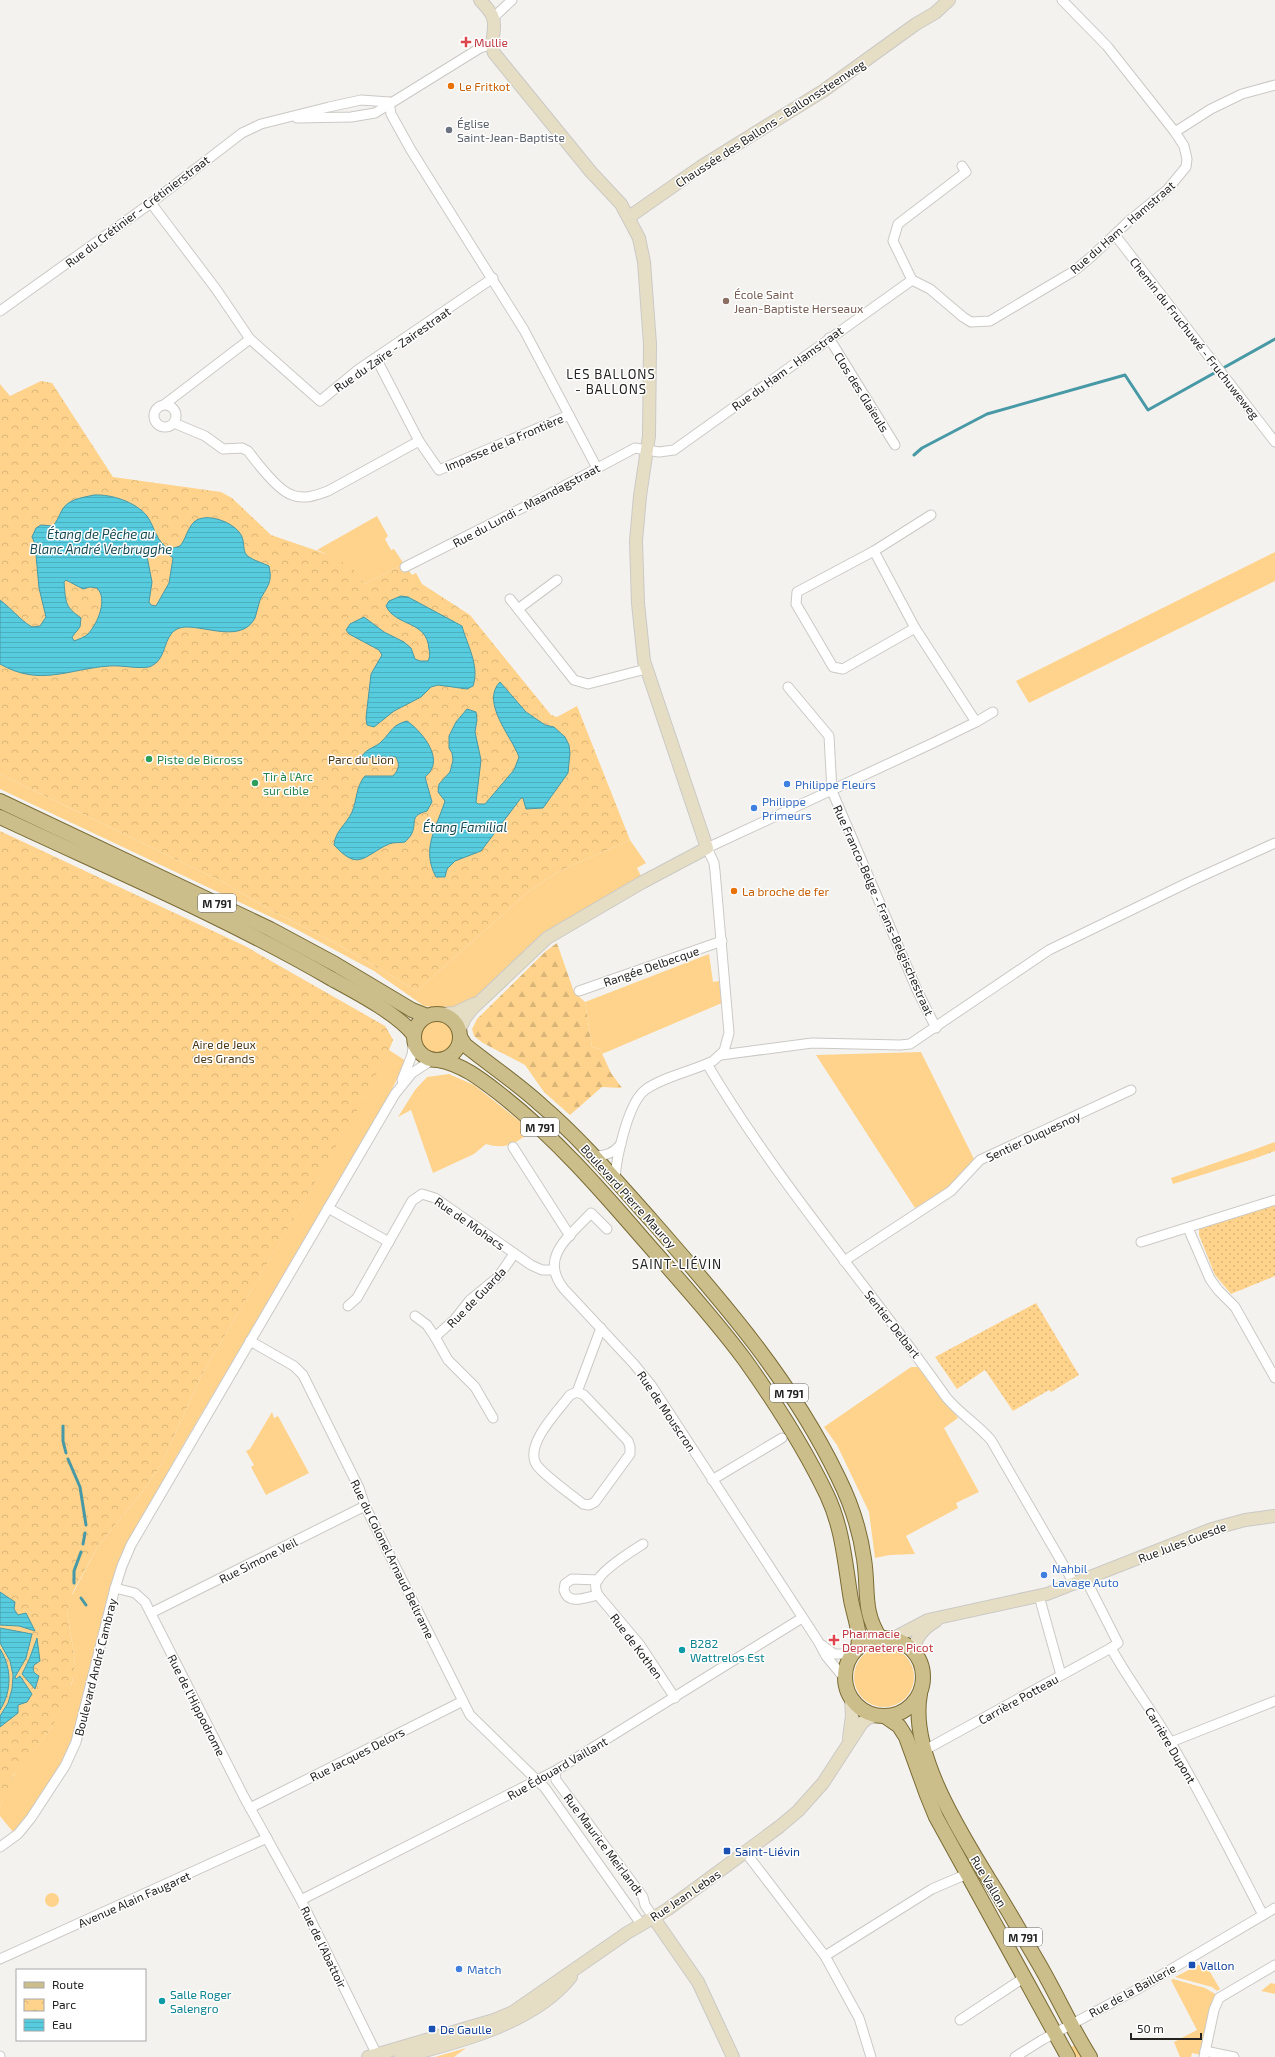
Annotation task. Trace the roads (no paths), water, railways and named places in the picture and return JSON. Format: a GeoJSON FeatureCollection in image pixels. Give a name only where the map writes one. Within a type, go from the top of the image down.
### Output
{"type":"FeatureCollection","features":[{"type":"Feature","properties":{"kind":"main road","name":"M 791"},"geometry":{"type":"LineString","coordinates":[[0,801],[270,929],[335,964],[412,1010],[434,1015]]}},
{"type":"Feature","properties":{"kind":"main road","name":"M 791"},"geometry":{"type":"LineString","coordinates":[[0,817],[279,949],[375,1004],[407,1028],[414,1037]]}},
{"type":"Feature","properties":{"kind":"main road"},"geometry":{"type":"LineString","coordinates":[[434,1015],[453,1020],[460,1034],[459,1044],[454,1053],[448,1057],[435,1060],[420,1054],[414,1037],[419,1022],[434,1015]]}},
{"type":"Feature","properties":{"kind":"main road","name":"Boulevard Pierre Mauroy"},"geometry":{"type":"LineString","coordinates":[[460,1034],[465,1045],[540,1104],[594,1156],[746,1331],[786,1388],[819,1440],[847,1495],[856,1521],[864,1560],[869,1617],[886,1639]]}},
{"type":"Feature","properties":{"kind":"main road","name":"Boulevard Pierre Mauroy"},"geometry":{"type":"LineString","coordinates":[[435,1060],[458,1066],[491,1087],[544,1131],[577,1164],[710,1315],[746,1362],[792,1431],[816,1474],[833,1509],[844,1547],[852,1603],[858,1632],[855,1651]]}},
{"type":"Feature","properties":{"kind":"main road"},"geometry":{"type":"LineString","coordinates":[[886,1639],[904,1643],[915,1652],[920,1660],[923,1673],[923,1685],[920,1694],[913,1705],[905,1711],[881,1716],[863,1710],[851,1699],[845,1679],[846,1667],[855,1651],[868,1642],[886,1639]]}},
{"type":"Feature","properties":{"kind":"main road","name":"Rue Vallon"},"geometry":{"type":"LineString","coordinates":[[920,1694],[918,1716],[925,1750],[939,1790],[956,1824],[1090,2057]]}},
{"type":"Feature","properties":{"kind":"main road","name":"Rue Vallon"},"geometry":{"type":"LineString","coordinates":[[881,1716],[899,1726],[906,1737],[929,1802],[1068,2057]]}},
{"type":"Feature","properties":{"kind":"street"},"geometry":{"type":"LineString","coordinates":[[480,0],[493,18],[494,27],[492,44],[493,50],[499,59],[591,172],[621,204],[639,238],[644,262],[650,344],[648,449],[640,496],[636,541],[638,603],[646,669],[707,848],[714,863],[722,940],[729,1033],[727,1046],[721,1055],[707,1064],[656,1084],[641,1093],[632,1111],[621,1144],[615,1180]]}},
{"type":"Feature","properties":{"kind":"street"},"geometry":{"type":"LineString","coordinates":[[493,18],[512,0]]}},
{"type":"Feature","properties":{"kind":"street","name":"Chaussée des Ballons - Ballonssteenweg"},"geometry":{"type":"LineString","coordinates":[[629,217],[702,166],[823,91],[916,24],[935,13],[949,0]]}},
{"type":"Feature","properties":{"kind":"street","name":"Rue du Ham - Hamstraat"},"geometry":{"type":"LineString","coordinates":[[648,449],[659,452],[674,450],[912,280],[918,281],[935,292],[963,317],[971,322],[990,322],[1074,271],[1129,221],[1167,190],[1186,167],[1187,159],[1184,146],[1175,132],[1107,46],[1062,0]]}},
{"type":"Feature","properties":{"kind":"street","name":"Rue du Crétinier - Crétinierstraat"},"geometry":{"type":"LineString","coordinates":[[278,119],[351,117],[375,113],[389,102],[480,48],[492,44]]}},
{"type":"Feature","properties":{"kind":"street"},"geometry":{"type":"LineString","coordinates":[[1175,132],[1211,110],[1242,94],[1275,85]]}},
{"type":"Feature","properties":{"kind":"street","name":"Rue du Crétinier - Crétinierstraat"},"geometry":{"type":"LineString","coordinates":[[0,311],[151,203],[242,133],[261,124],[278,119],[361,100],[389,102]]}},
{"type":"Feature","properties":{"kind":"street"},"geometry":{"type":"LineString","coordinates":[[389,102],[391,114],[411,150],[493,278],[548,372],[597,468]]}},
{"type":"Feature","properties":{"kind":"street"},"geometry":{"type":"LineString","coordinates":[[912,280],[893,241],[898,224],[966,172],[962,166]]}},
{"type":"Feature","properties":{"kind":"street","name":"Rue du Zaïre - Zairestraat"},"geometry":{"type":"LineString","coordinates":[[151,203],[216,289],[250,339],[320,401],[376,358],[493,278]]}},
{"type":"Feature","properties":{"kind":"street","name":"Chemin du Fruchuwé - Fruchuweweg"},"geometry":{"type":"LineString","coordinates":[[1115,235],[1275,442]]}},
{"type":"Feature","properties":{"kind":"street","name":"Clos des Glaïeuls"},"geometry":{"type":"LineString","coordinates":[[829,338],[895,445]]}},
{"type":"Feature","properties":{"kind":"street"},"geometry":{"type":"LineString","coordinates":[[165,404],[250,339]]}},
{"type":"Feature","properties":{"kind":"street"},"geometry":{"type":"LineString","coordinates":[[174,423],[205,436],[223,449],[242,448],[248,451],[282,488],[292,495],[302,497],[316,496],[328,491],[418,441],[376,358]]}},
{"type":"Feature","properties":{"kind":"street"},"geometry":{"type":"LineString","coordinates":[[165,404],[172,406],[176,411],[177,417],[174,423],[164,427],[156,424],[154,419],[154,411],[159,405],[165,404]]}},
{"type":"Feature","properties":{"kind":"street","name":"Impasse de la Frontière"},"geometry":{"type":"LineString","coordinates":[[418,441],[439,470],[569,415]]}},
{"type":"Feature","properties":{"kind":"street","name":"Rue du Lundi - Maandagstraat"},"geometry":{"type":"LineString","coordinates":[[405,568],[532,504],[635,448],[648,449]]}},
{"type":"Feature","properties":{"kind":"street"},"geometry":{"type":"LineString","coordinates":[[915,628],[843,669],[833,667],[796,604],[797,592],[874,551],[931,515]]}},
{"type":"Feature","properties":{"kind":"street"},"geometry":{"type":"LineString","coordinates":[[874,551],[915,628],[976,722]]}},
{"type":"Feature","properties":{"kind":"street"},"geometry":{"type":"LineString","coordinates":[[518,609],[557,580]]}},
{"type":"Feature","properties":{"kind":"street"},"geometry":{"type":"LineString","coordinates":[[510,599],[574,680],[588,684],[605,678],[646,669]]}},
{"type":"Feature","properties":{"kind":"street","name":"Rue Franco-Belge - Frans-Belgischestraat"},"geometry":{"type":"LineString","coordinates":[[788,687],[829,736],[832,791],[916,990],[936,1028]]}},
{"type":"Feature","properties":{"kind":"street"},"geometry":{"type":"LineString","coordinates":[[460,1034],[468,1014],[488,993],[547,938],[641,883],[707,848],[832,791],[976,722],[993,712]]}},
{"type":"Feature","properties":{"kind":"street"},"geometry":{"type":"LineString","coordinates":[[721,1055],[812,1043],[904,1045],[914,1042],[1049,950],[1182,885],[1275,843]]}},
{"type":"Feature","properties":{"kind":"street","name":"Rangée Delbecque"},"geometry":{"type":"LineString","coordinates":[[579,991],[722,940]]}},
{"type":"Feature","properties":{"kind":"street"},"geometry":{"type":"LineString","coordinates":[[434,1015],[460,1011],[488,993]]}},
{"type":"Feature","properties":{"kind":"street"},"geometry":{"type":"LineString","coordinates":[[395,1094],[410,1060],[414,1037]]}},
{"type":"Feature","properties":{"kind":"street"},"geometry":{"type":"LineString","coordinates":[[395,1094],[412,1073],[435,1060]]}},
{"type":"Feature","properties":{"kind":"street","name":"Sentier Delbart"},"geometry":{"type":"LineString","coordinates":[[707,1064],[753,1135],[844,1261],[952,1405],[991,1440],[1080,1582]]}},
{"type":"Feature","properties":{"kind":"street","name":"Sentier Duquesnoy"},"geometry":{"type":"LineString","coordinates":[[844,1261],[951,1191],[980,1160],[1131,1090]]}},
{"type":"Feature","properties":{"kind":"street","name":"Boulevard André Cambray"},"geometry":{"type":"LineString","coordinates":[[0,1847],[18,1834],[31,1818],[58,1777],[76,1742],[115,1588],[125,1557],[395,1094]]}},
{"type":"Feature","properties":{"kind":"street"},"geometry":{"type":"LineString","coordinates":[[594,1156],[609,1154],[616,1151],[621,1144]]}},
{"type":"Feature","properties":{"kind":"street"},"geometry":{"type":"LineString","coordinates":[[512,1147],[570,1236]]}},
{"type":"Feature","properties":{"kind":"street","name":"Rue de Mohacs"},"geometry":{"type":"LineString","coordinates":[[348,1306],[356,1298],[412,1201],[419,1195],[427,1194],[436,1198],[514,1254],[537,1268],[554,1270]]}},
{"type":"Feature","properties":{"kind":"street"},"geometry":{"type":"LineString","coordinates":[[1141,1242],[1275,1200]]}},
{"type":"Feature","properties":{"kind":"street"},"geometry":{"type":"LineString","coordinates":[[328,1208],[388,1242]]}},
{"type":"Feature","properties":{"kind":"street"},"geometry":{"type":"LineString","coordinates":[[554,1270],[557,1251],[591,1212],[607,1229]]}},
{"type":"Feature","properties":{"kind":"street"},"geometry":{"type":"LineString","coordinates":[[1188,1228],[1210,1279],[1218,1290],[1235,1307],[1275,1378]]}},
{"type":"Feature","properties":{"kind":"street","name":"Rue de Guarda"},"geometry":{"type":"LineString","coordinates":[[435,1336],[455,1319],[470,1300],[494,1282],[514,1254]]}},
{"type":"Feature","properties":{"kind":"street","name":"Rue de Mouscron"},"geometry":{"type":"LineString","coordinates":[[554,1270],[560,1284],[651,1385],[818,1641],[826,1656],[845,1679]]}},
{"type":"Feature","properties":{"kind":"street","name":"Rue de Guarda"},"geometry":{"type":"LineString","coordinates":[[416,1316],[427,1325],[435,1336],[448,1360],[475,1387],[493,1418]]}},
{"type":"Feature","properties":{"kind":"street"},"geometry":{"type":"LineString","coordinates":[[577,1392],[588,1400],[628,1441],[630,1447],[630,1454],[595,1502],[589,1505],[584,1504],[539,1468],[533,1453],[536,1442],[540,1436],[570,1395],[577,1392],[601,1328]]}},
{"type":"Feature","properties":{"kind":"street","name":"Rue du Colonel Arnaud Beltrame"},"geometry":{"type":"LineString","coordinates":[[250,1341],[294,1366],[303,1375],[359,1488],[365,1506],[463,1701],[474,1719],[538,1781]]}},
{"type":"Feature","properties":{"kind":"street"},"geometry":{"type":"LineString","coordinates":[[712,1480],[782,1438]]}},
{"type":"Feature","properties":{"kind":"street","name":"Rue Simone Veil"},"geometry":{"type":"LineString","coordinates":[[151,1613],[365,1506]]}},
{"type":"Feature","properties":{"kind":"street","name":"Rue Jules Guesde"},"geometry":{"type":"LineString","coordinates":[[886,1639],[921,1622],[1039,1596],[1080,1582],[1212,1529],[1275,1516]]}},
{"type":"Feature","properties":{"kind":"street"},"geometry":{"type":"LineString","coordinates":[[598,1580],[572,1579],[565,1584],[564,1590],[566,1595],[572,1600],[598,1595],[596,1587],[598,1580],[628,1554],[643,1544]]}},
{"type":"Feature","properties":{"kind":"street"},"geometry":{"type":"LineString","coordinates":[[1080,1582],[1118,1643],[1111,1648]]}},
{"type":"Feature","properties":{"kind":"street","name":"Rue de l'Hippodrome"},"geometry":{"type":"LineString","coordinates":[[115,1588],[139,1595],[151,1613],[250,1808],[267,1838]]}},
{"type":"Feature","properties":{"kind":"street","name":"Rue de Kothen"},"geometry":{"type":"LineString","coordinates":[[598,1595],[640,1645],[675,1698]]}},
{"type":"Feature","properties":{"kind":"street"},"geometry":{"type":"LineString","coordinates":[[1039,1596],[1061,1675]]}},
{"type":"Feature","properties":{"kind":"street","name":"Rue Jules Guesde"},"geometry":{"type":"LineString","coordinates":[[915,1652],[917,1641],[926,1628],[934,1622],[952,1615]]}},
{"type":"Feature","properties":{"kind":"street","name":"Rue Édouard Vaillant"},"geometry":{"type":"LineString","coordinates":[[301,1900],[538,1781],[675,1698],[802,1618]]}},
{"type":"Feature","properties":{"kind":"street","name":"Rue de Mouscron"},"geometry":{"type":"LineString","coordinates":[[818,1641],[834,1654],[855,1651]]}},
{"type":"Feature","properties":{"kind":"street","name":"Carrière Potteau"},"geometry":{"type":"LineString","coordinates":[[925,1750],[1111,1648]]}},
{"type":"Feature","properties":{"kind":"street","name":"Carrière Dupont"},"geometry":{"type":"LineString","coordinates":[[1111,1648],[1125,1674],[1171,1742],[1214,1819],[1263,1915]]}},
{"type":"Feature","properties":{"kind":"street"},"geometry":{"type":"LineString","coordinates":[[847,1745],[851,1722],[851,1699]]}},
{"type":"Feature","properties":{"kind":"street","name":"Rue Jacques Delors"},"geometry":{"type":"LineString","coordinates":[[250,1808],[463,1701]]}},
{"type":"Feature","properties":{"kind":"street"},"geometry":{"type":"LineString","coordinates":[[1171,1742],[1275,1701]]}},
{"type":"Feature","properties":{"kind":"street","name":"Rue Jean Lebas"},"geometry":{"type":"LineString","coordinates":[[374,2056],[400,2054],[508,2014],[589,1960],[746,1853],[779,1827],[816,1791],[832,1770],[864,1720],[881,1716]]}},
{"type":"Feature","properties":{"kind":"street","name":"Rue Maurice Meirlandt"},"geometry":{"type":"LineString","coordinates":[[555,1771],[556,1780],[644,1897],[644,1905],[653,1917]]}},
{"type":"Feature","properties":{"kind":"street","name":"Rue Maurice Meirlandt"},"geometry":{"type":"LineString","coordinates":[[538,1781],[641,1924]]}},
{"type":"Feature","properties":{"kind":"street"},"geometry":{"type":"LineString","coordinates":[[584,1844],[598,1836]]}},
{"type":"Feature","properties":{"kind":"street","name":"Rue de l'Abattoir"},"geometry":{"type":"LineString","coordinates":[[267,1838],[301,1900],[374,2056]]}},
{"type":"Feature","properties":{"kind":"street","name":"Avenue Alain Faugaret"},"geometry":{"type":"LineString","coordinates":[[0,1959],[267,1838]]}},
{"type":"Feature","properties":{"kind":"street"},"geometry":{"type":"LineString","coordinates":[[746,1853],[824,1956],[859,2018],[871,2057]]}},
{"type":"Feature","properties":{"kind":"street"},"geometry":{"type":"LineString","coordinates":[[824,1956],[932,1889],[968,1874]]}},
{"type":"Feature","properties":{"kind":"street","name":"Rue de la Baillerie"},"geometry":{"type":"LineString","coordinates":[[1015,2057],[1055,2033],[1136,1990],[1275,1908]]}},
{"type":"Feature","properties":{"kind":"street"},"geometry":{"type":"LineString","coordinates":[[653,1917],[698,1982],[731,2056]]}},
{"type":"Feature","properties":{"kind":"street"},"geometry":{"type":"LineString","coordinates":[[1234,2057],[1205,2054],[1214,2010],[1219,1998],[1275,1965]]}},
{"type":"Feature","properties":{"kind":"street"},"geometry":{"type":"LineString","coordinates":[[960,2020],[1024,1977]]}},
{"type":"Feature","properties":{"kind":"water","name":"Étang de Pêche au Blanc André Verbrugghe"},"geometry":{"type":"Polygon","coordinates":[[[94,495],[108,496],[123,500],[142,511],[150,520],[159,539],[170,549],[180,546],[194,522],[199,519],[213,518],[228,523],[234,527],[242,537],[245,553],[254,560],[269,566],[270,581],[260,600],[255,618],[248,626],[239,631],[228,632],[185,627],[177,629],[169,637],[159,659],[155,664],[149,667],[139,668],[109,666],[41,676],[14,671],[0,664],[0,600],[32,627],[40,626],[46,617],[39,588],[35,544],[32,537],[36,528],[41,525],[53,526],[67,504],[75,500],[94,495]],[[149,547],[146,551],[152,582],[149,602],[151,605],[156,606],[169,583],[173,558],[164,551],[149,547]],[[66,580],[64,582],[67,603],[71,610],[81,618],[80,627],[72,637],[74,641],[88,634],[92,629],[98,618],[102,598],[97,588],[90,587],[83,589],[66,580]]]}},
{"type":"Feature","properties":{"kind":"water"},"geometry":{"type":"Polygon","coordinates":[[[401,596],[408,597],[462,626],[474,663],[475,678],[473,686],[467,689],[438,685],[431,687],[421,697],[394,711],[374,727],[367,725],[366,718],[371,674],[382,655],[379,650],[349,634],[346,630],[350,624],[364,617],[384,632],[404,642],[411,648],[415,659],[420,661],[428,661],[430,655],[429,649],[427,640],[423,633],[417,628],[397,618],[386,606],[389,601],[401,596]]]}},
{"type":"Feature","properties":{"kind":"water","name":"Étang Familial"},"geometry":{"type":"Polygon","coordinates":[[[500,682],[526,712],[545,725],[554,727],[565,737],[569,745],[570,753],[568,773],[543,808],[526,809],[523,798],[521,798],[481,851],[455,861],[447,869],[445,877],[436,877],[432,867],[430,848],[434,830],[445,801],[438,792],[439,784],[450,772],[453,760],[452,753],[449,748],[449,736],[456,722],[467,709],[476,712],[477,720],[475,732],[481,760],[476,802],[478,804],[485,804],[514,770],[519,757],[499,720],[495,709],[495,690],[500,682]]]}},
{"type":"Feature","properties":{"kind":"water","name":"Étang Familial"},"geometry":{"type":"Polygon","coordinates":[[[407,721],[423,736],[431,750],[433,764],[430,772],[425,777],[432,802],[427,811],[417,815],[414,820],[411,836],[405,842],[389,844],[361,859],[356,860],[349,858],[334,845],[336,836],[350,817],[362,780],[365,776],[393,776],[398,767],[396,757],[390,756],[387,760],[385,756],[365,758],[362,756],[364,753],[380,743],[395,726],[407,721]]]}},
{"type":"Feature","properties":{"kind":"water"},"geometry":{"type":"Polygon","coordinates":[[[0,1592],[15,1602],[14,1609],[18,1615],[26,1613],[35,1631],[19,1626],[0,1625],[0,1592]]]}},
{"type":"Feature","properties":{"kind":"water"},"geometry":{"type":"Polygon","coordinates":[[[0,1628],[32,1634],[26,1658],[15,1677],[16,1679],[20,1676],[32,1694],[27,1702],[18,1705],[18,1713],[0,1727],[0,1716],[8,1703],[12,1689],[13,1675],[10,1661],[0,1643],[0,1628]]]}},
{"type":"Feature","properties":{"kind":"water"},"geometry":{"type":"Polygon","coordinates":[[[37,1638],[40,1661],[33,1667],[34,1672],[39,1676],[35,1689],[22,1674],[37,1638]]]}},
{"type":"Feature","properties":{"kind":"water"},"geometry":{"type":"Polygon","coordinates":[[[0,1649],[7,1664],[9,1680],[7,1695],[0,1710],[0,1649]]]}},
{"type":"Feature","properties":{"kind":"waterway"},"geometry":{"type":"LineString","coordinates":[[914,455],[922,448],[987,414],[1125,375],[1148,410],[1275,339]]}},
{"type":"Feature","properties":{"kind":"waterway"},"geometry":{"type":"LineString","coordinates":[[63,1426],[63,1441],[66,1453]]}},
{"type":"Feature","properties":{"kind":"waterway"},"geometry":{"type":"LineString","coordinates":[[68,1459],[80,1487],[86,1525]]}},
{"type":"Feature","properties":{"kind":"waterway"},"geometry":{"type":"LineString","coordinates":[[83,1544],[85,1533]]}},
{"type":"Feature","properties":{"kind":"waterway"},"geometry":{"type":"LineString","coordinates":[[74,1583],[74,1571],[81,1552]]}},
{"type":"Feature","properties":{"kind":"waterway"},"geometry":{"type":"LineString","coordinates":[[81,1598],[86,1605]]}},
{"type":"Feature","properties":{"kind":"place","name":"Mullie"},"geometry":{"type":"Point","coordinates":[466,42]}},
{"type":"Feature","properties":{"kind":"place","name":"Le Fritkot"},"geometry":{"type":"Point","coordinates":[451,86]}},
{"type":"Feature","properties":{"kind":"place","name":"Église Saint-Jean-Baptiste"},"geometry":{"type":"Point","coordinates":[449,130]}},
{"type":"Feature","properties":{"kind":"place","name":"École Saint Jean-Baptiste Herseaux"},"geometry":{"type":"Point","coordinates":[726,301]}},
{"type":"Feature","properties":{"kind":"place","name":"Piste de Bicross"},"geometry":{"type":"Point","coordinates":[149,759]}},
{"type":"Feature","properties":{"kind":"place","name":"Tir à l'Arc sur cible"},"geometry":{"type":"Point","coordinates":[255,783]}},
{"type":"Feature","properties":{"kind":"place","name":"Philippe Fleurs"},"geometry":{"type":"Point","coordinates":[787,784]}},
{"type":"Feature","properties":{"kind":"place","name":"Philippe Primeurs"},"geometry":{"type":"Point","coordinates":[754,808]}},
{"type":"Feature","properties":{"kind":"place","name":"La broche de fer"},"geometry":{"type":"Point","coordinates":[734,891]}},
{"type":"Feature","properties":{"kind":"place","name":"Nahbil Lavage Auto"},"geometry":{"type":"Point","coordinates":[1044,1575]}},
{"type":"Feature","properties":{"kind":"place","name":"Pharmacie Depraetere Picot"},"geometry":{"type":"Point","coordinates":[834,1640]}},
{"type":"Feature","properties":{"kind":"place","name":"B282 Wattrelos Est"},"geometry":{"type":"Point","coordinates":[682,1650]}},
{"type":"Feature","properties":{"kind":"place","name":"Saint-Liévin"},"geometry":{"type":"Point","coordinates":[727,1851]}},
{"type":"Feature","properties":{"kind":"place","name":"Vallon"},"geometry":{"type":"Point","coordinates":[1192,1965]}},
{"type":"Feature","properties":{"kind":"place","name":"Match"},"geometry":{"type":"Point","coordinates":[459,1969]}},
{"type":"Feature","properties":{"kind":"place","name":"Salle Roger Salengro"},"geometry":{"type":"Point","coordinates":[162,2001]}},
{"type":"Feature","properties":{"kind":"place","name":"De Gaulle"},"geometry":{"type":"Point","coordinates":[432,2029]}},
{"type":"Feature","properties":{"kind":"district","name":"LES BALLONS - BALLONS"},"geometry":{"type":"Point","coordinates":[611,382]}},
{"type":"Feature","properties":{"kind":"district","name":"SAINT-LIÉVIN"},"geometry":{"type":"Point","coordinates":[677,1264]}},
{"type":"Feature","properties":{"kind":"park label","name":"Parc du Lion"},"geometry":{"type":"Point","coordinates":[361,759]}},
{"type":"Feature","properties":{"kind":"park label","name":"Aire de Jeux des Grands"},"geometry":{"type":"Point","coordinates":[224,1051]}}]}
